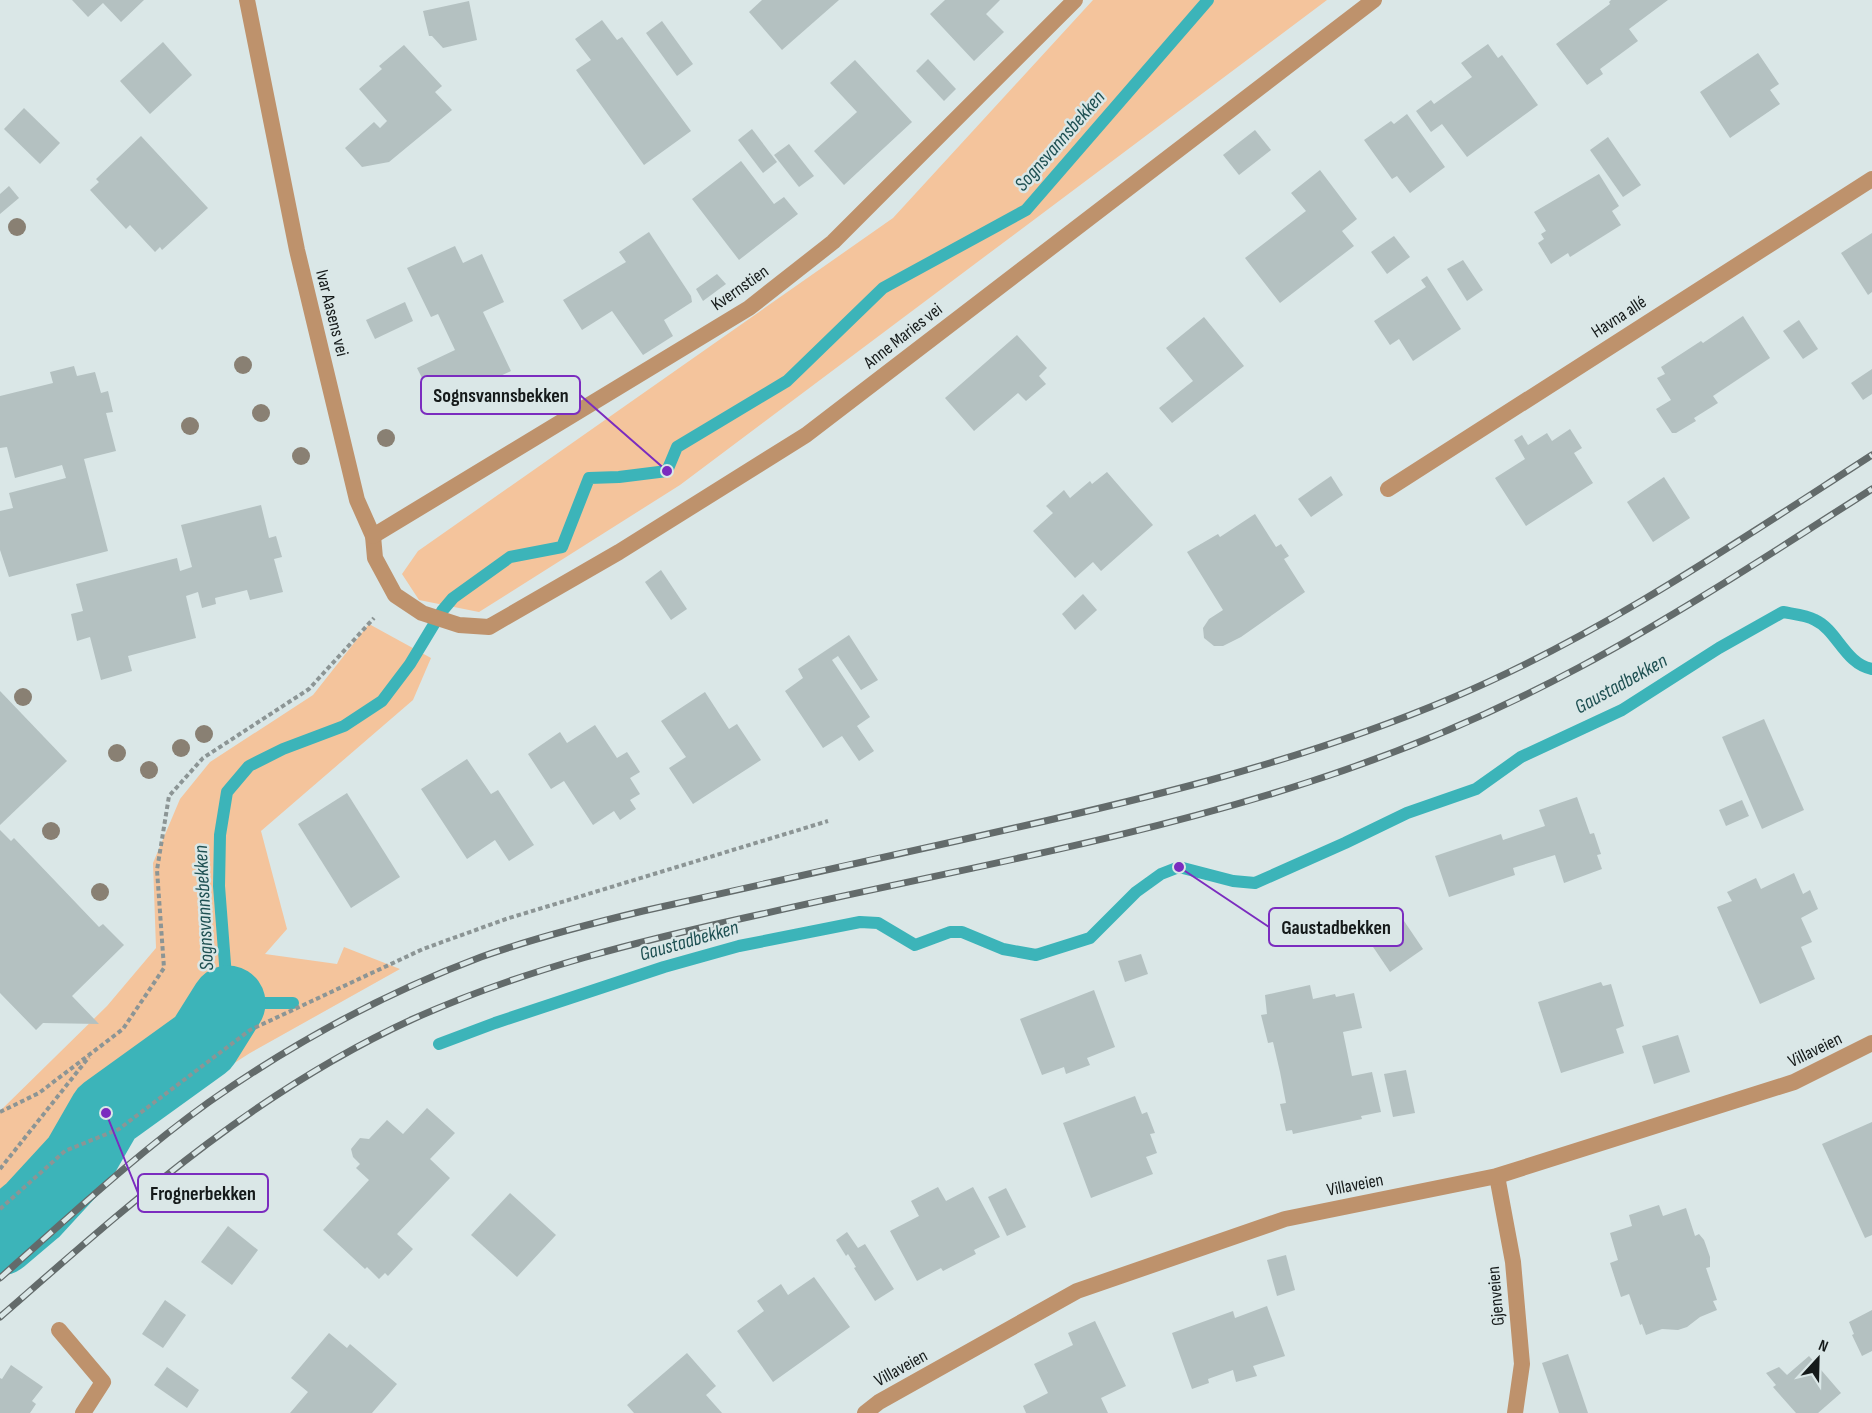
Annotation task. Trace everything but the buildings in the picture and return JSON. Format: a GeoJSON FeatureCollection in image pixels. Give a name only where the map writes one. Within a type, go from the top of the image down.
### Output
{"type":"FeatureCollection","features":[{"type":"Feature","properties":{"kind":"street","name":"Ivar Aasens vei"},"geometry":{"type":"LineString","coordinates":[[248,0],[297,250],[357,500],[373,536],[375,558],[395,595],[422,613]]}},
{"type":"Feature","properties":{"kind":"street","name":"Kvernstien"},"geometry":{"type":"LineString","coordinates":[[373,536],[749,308],[833,242],[1075,0]]}},
{"type":"Feature","properties":{"kind":"street","name":"Anne Maries vei"},"geometry":{"type":"LineString","coordinates":[[422,613],[459,625],[489,627],[619,552],[806,435],[1374,0]]}},
{"type":"Feature","properties":{"kind":"street","name":"Havna allé"},"geometry":{"type":"LineString","coordinates":[[1388,489],[1872,179]]}},
{"type":"Feature","properties":{"kind":"street","name":"Villaveien"},"geometry":{"type":"LineString","coordinates":[[865,1413],[879,1402],[1077,1291],[1285,1219],[1497,1176],[1794,1082],[1872,1043]]}},
{"type":"Feature","properties":{"kind":"street","name":"Gjenveien"},"geometry":{"type":"LineString","coordinates":[[1497,1176],[1513,1262],[1522,1364],[1515,1413]]}},
{"type":"Feature","properties":{"kind":"street"},"geometry":{"type":"LineString","coordinates":[[59,1330],[103,1382],[83,1413]]}},
{"type":"Feature","properties":{"kind":"path"},"geometry":{"type":"LineString","coordinates":[[0,1112],[39,1093],[123,1029],[164,968],[157,870],[169,796],[203,758],[309,689],[395,595]]}},
{"type":"Feature","properties":{"kind":"path"},"geometry":{"type":"LineString","coordinates":[[0,1209],[65,1151],[119,1129],[250,1030],[423,949],[506,919],[828,821]]}},
{"type":"Feature","properties":{"kind":"path"},"geometry":{"type":"LineString","coordinates":[[0,1169],[93,1052]]}},
{"type":"Feature","properties":{"kind":"shaded area"},"geometry":{"type":"Polygon","coordinates":[[[1093,0],[1327,0],[680,485],[479,612],[419,600],[402,574],[418,551],[893,218],[1093,0]]]}},
{"type":"Feature","properties":{"kind":"shaded area"},"geometry":{"type":"Polygon","coordinates":[[[369,624],[431,658],[413,700],[261,831],[287,929],[265,954],[337,964],[344,947],[400,969],[250,1053],[186,1094],[82,1177],[0,1249],[0,1111],[107,1006],[156,948],[153,863],[180,799],[210,762],[313,695],[369,624]]]}},
{"type":"Feature","properties":{"kind":"waterway","name":"Sognsvannsbekken"},"geometry":{"type":"LineString","coordinates":[[293,1003],[228,1003],[219,886],[220,835],[227,792],[249,766],[283,749],[344,726],[382,701],[410,664],[442,611],[453,598],[510,557],[562,547],[589,478],[667,471],[677,447],[787,381],[883,288],[1026,210],[1208,0]]}},
{"type":"Feature","properties":{"kind":"waterway","name":"Gaustadbekken"},"geometry":{"type":"LineString","coordinates":[[439,1044],[664,967],[739,946],[860,922],[878,923],[915,945],[950,932],[962,932],[1003,949],[1036,955],[1090,938],[1136,892],[1161,874],[1179,867],[1233,881],[1255,883],[1407,813],[1476,789],[1521,757],[1622,710],[1719,648],[1783,612],[1808,617],[1823,625],[1855,661],[1872,669]]}},
{"type":"Feature","properties":{"kind":"waterway"},"geometry":{"type":"LineString","coordinates":[[0,1238],[33,1210],[79,1160],[106,1113],[203,1043],[228,1003]]}},
{"type":"Feature","properties":{"kind":"railway"},"geometry":{"type":"LineString","coordinates":[[0,1278],[128,1165],[209,1102],[273,1060],[341,1021],[445,971],[481,957],[582,926],[1024,826],[1210,780],[1271,763],[1392,722],[1452,698],[1562,646],[1719,554],[1872,455]]}},
{"type":"Feature","properties":{"kind":"railway"},"geometry":{"type":"LineString","coordinates":[[0,1317],[146,1192],[246,1115],[354,1048],[413,1019],[498,985],[629,945],[1106,838],[1242,803],[1378,758],[1480,716],[1578,668],[1690,604],[1872,489]]}},
{"type":"Feature","properties":{"kind":"place","name":"Sognsvannsbekken"},"geometry":{"type":"Point","coordinates":[667,471]}},
{"type":"Feature","properties":{"kind":"place","name":"Gaustadbekken"},"geometry":{"type":"Point","coordinates":[1179,867]}},
{"type":"Feature","properties":{"kind":"place","name":"Frognerbekken"},"geometry":{"type":"Point","coordinates":[106,1113]}}]}
